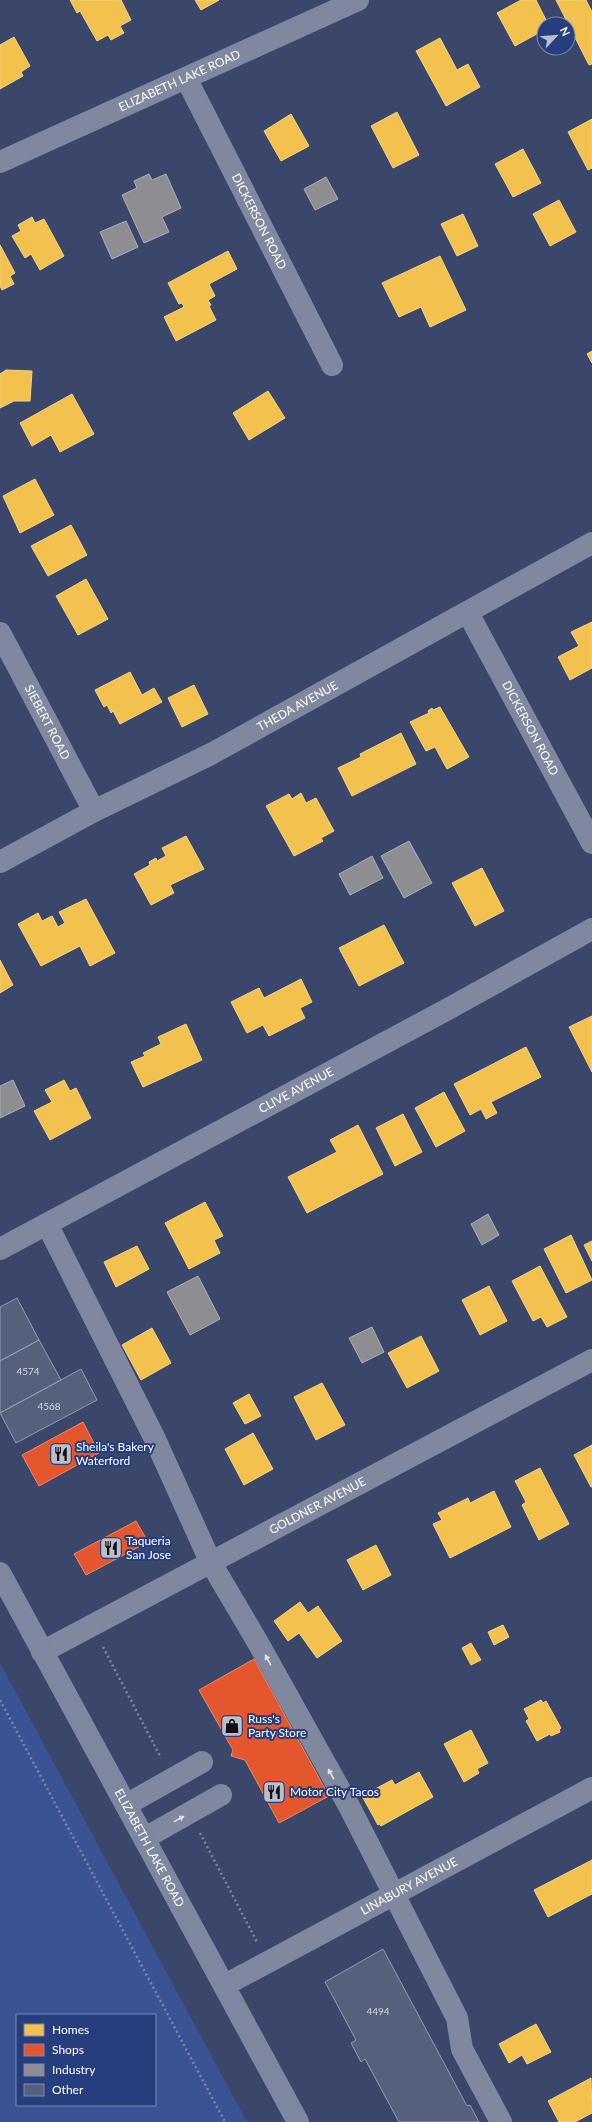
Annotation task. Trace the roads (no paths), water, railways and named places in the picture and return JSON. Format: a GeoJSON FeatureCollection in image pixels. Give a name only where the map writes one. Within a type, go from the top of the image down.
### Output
{"type":"FeatureCollection","features":[{"type":"Feature","properties":{"kind":"main road","name":"ELIZABETH LAKE ROAD"},"geometry":{"type":"LineString","coordinates":[[0,1573],[298,2122]]}},
{"type":"Feature","properties":{"kind":"street","name":"ELIZABETH LAKE ROAD"},"geometry":{"type":"LineString","coordinates":[[0,162],[358,0]]}},
{"type":"Feature","properties":{"kind":"street","name":"DICKERSON ROAD"},"geometry":{"type":"LineString","coordinates":[[186,78],[332,365]]}},
{"type":"Feature","properties":{"kind":"street","name":"THEDA AVENUE"},"geometry":{"type":"LineString","coordinates":[[0,862],[94,811],[211,754],[293,707],[468,613],[592,543]]}},
{"type":"Feature","properties":{"kind":"street","name":"DICKERSON ROAD"},"geometry":{"type":"LineString","coordinates":[[468,613],[592,843]]}},
{"type":"Feature","properties":{"kind":"street","name":"SIEBERT ROAD"},"geometry":{"type":"LineString","coordinates":[[0,633],[94,811]]}},
{"type":"Feature","properties":{"kind":"street","name":"CLIVE AVENUE"},"geometry":{"type":"LineString","coordinates":[[0,1249],[441,1012],[592,929]]}},
{"type":"Feature","properties":{"kind":"street"},"geometry":{"type":"LineString","coordinates":[[47,1224],[154,1437],[194,1522],[210,1563],[257,1641],[350,1808],[457,2018],[462,2049],[501,2122]]}},
{"type":"Feature","properties":{"kind":"street","name":"GOLDNER AVENUE"},"geometry":{"type":"LineString","coordinates":[[42,1652],[592,1360]]}},
{"type":"Feature","properties":{"kind":"street"},"geometry":{"type":"LineString","coordinates":[[126,1804],[202,1762]]}},
{"type":"Feature","properties":{"kind":"street","name":"LINABURY AVENUE"},"geometry":{"type":"LineString","coordinates":[[225,1985],[592,1788]]}},
{"type":"Feature","properties":{"kind":"street"},"geometry":{"type":"LineString","coordinates":[[145,1838],[221,1795]]}},
{"type":"Feature","properties":{"kind":"place","name":"Sheila's Bakery Waterford"},"geometry":{"type":"Point","coordinates":[61,1454]}},
{"type":"Feature","properties":{"kind":"place","name":"Taqueria San Jose"},"geometry":{"type":"Point","coordinates":[111,1548]}},
{"type":"Feature","properties":{"kind":"place","name":"Russ's Party Store"},"geometry":{"type":"Point","coordinates":[232,1726]}},
{"type":"Feature","properties":{"kind":"place","name":"Motor City Tacos"},"geometry":{"type":"Point","coordinates":[274,1792]}}]}
